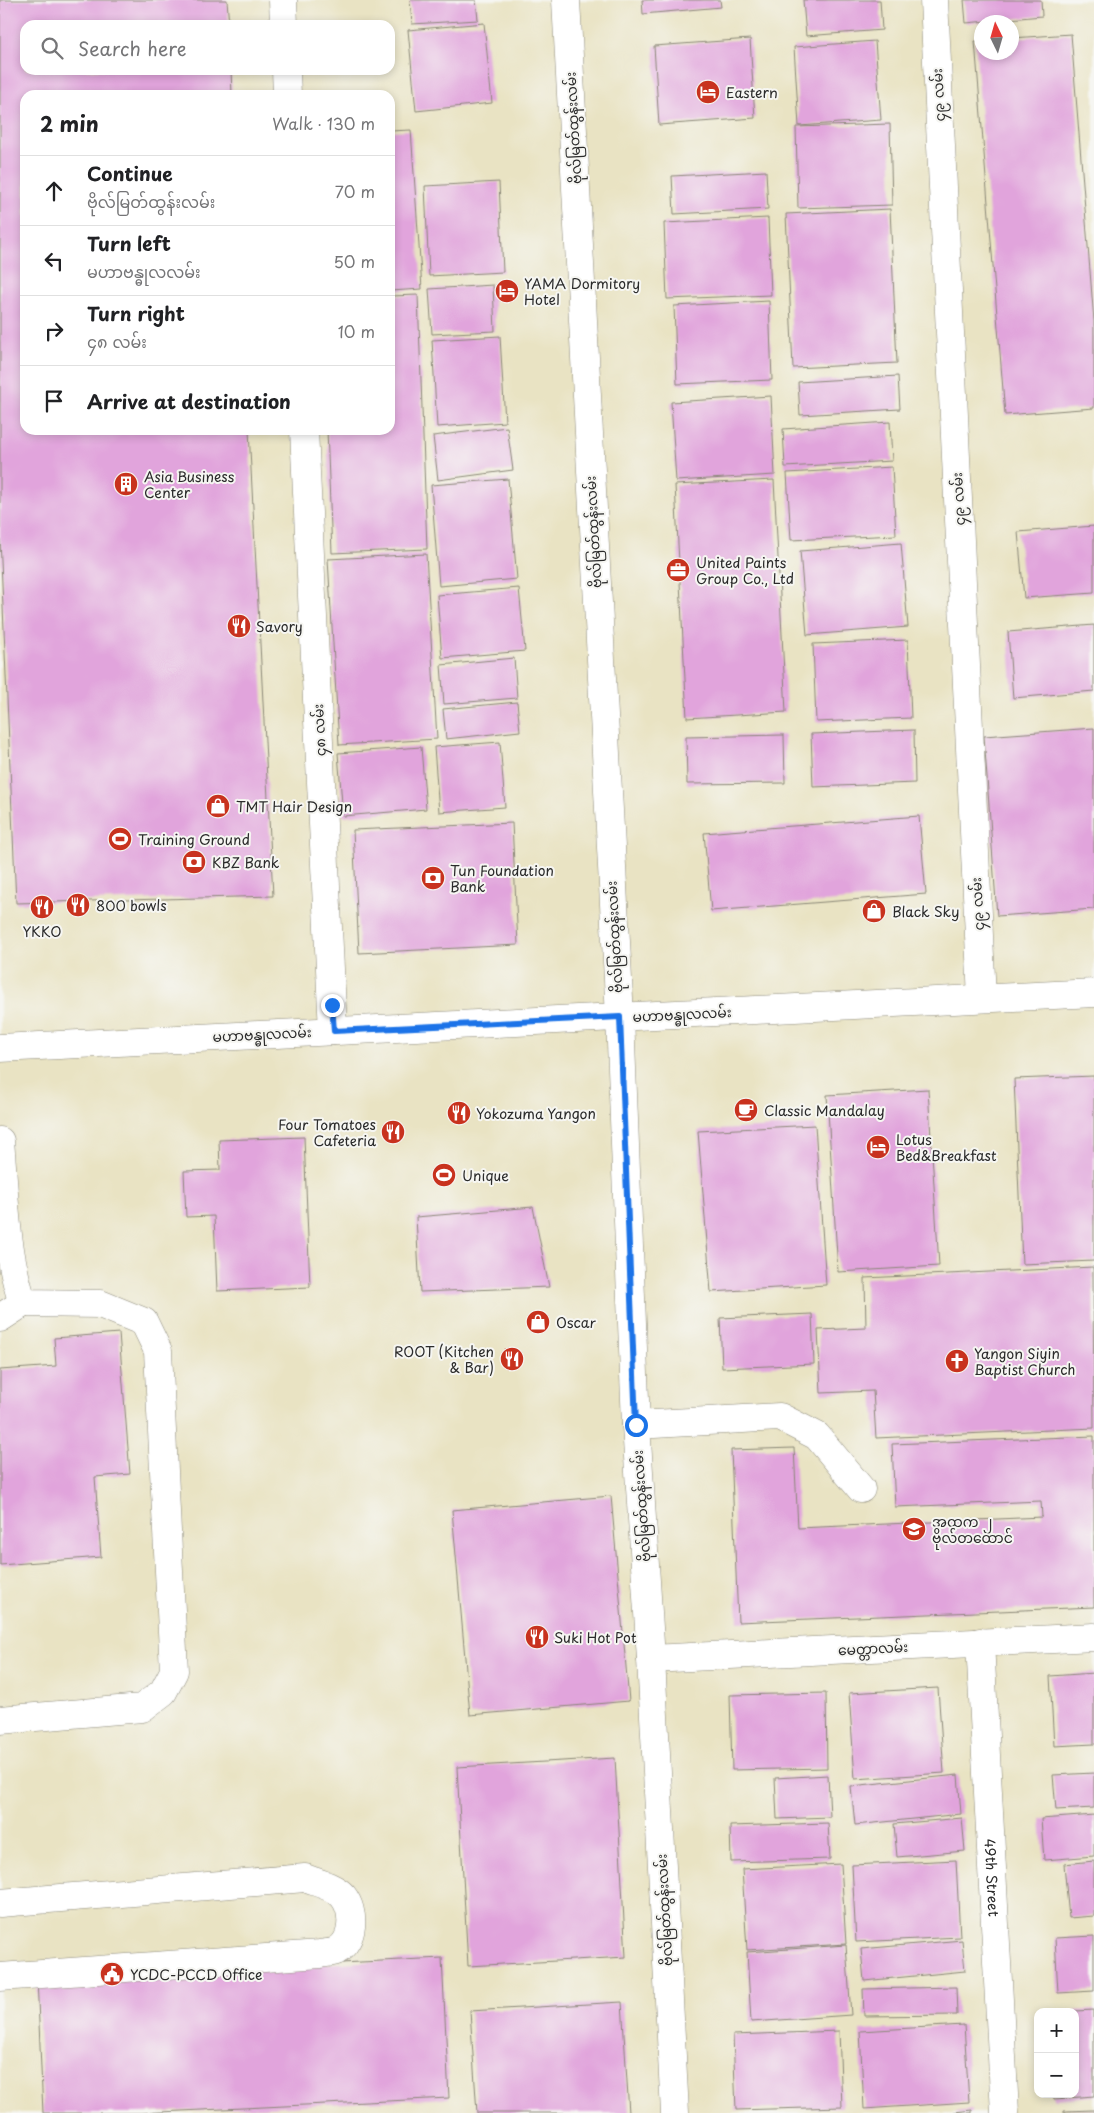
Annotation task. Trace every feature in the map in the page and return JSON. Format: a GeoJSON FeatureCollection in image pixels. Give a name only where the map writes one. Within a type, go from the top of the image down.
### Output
{"type":"FeatureCollection","features":[{"type":"Feature","properties":{"kind":"main road"},"geometry":{"type":"LineString","coordinates":[[283,0],[284,20]]}},
{"type":"Feature","properties":{"kind":"main road","name":"ဗိုလ်မြတ်ထွန်းလမ်း"},"geometry":{"type":"LineString","coordinates":[[566,0],[620,1017],[636,1425],[651,1659],[675,2113]]}},
{"type":"Feature","properties":{"kind":"main road","name":"၄၉ လမ်း"},"geometry":{"type":"LineString","coordinates":[[934,0],[982,998]]}},
{"type":"Feature","properties":{"kind":"main road"},"geometry":{"type":"LineString","coordinates":[[286,75],[287,90]]}},
{"type":"Feature","properties":{"kind":"main road","name":"၄၈ လမ်း"},"geometry":{"type":"LineString","coordinates":[[304,435],[334,1031]]}},
{"type":"Feature","properties":{"kind":"main road","name":"မဟာဗန္ဓုလလမ်း"},"geometry":{"type":"LineString","coordinates":[[0,1048],[1094,993]]}},
{"type":"Feature","properties":{"kind":"main road"},"geometry":{"type":"LineString","coordinates":[[0,1141],[11,1255],[15,1280],[23,1304]]}},
{"type":"Feature","properties":{"kind":"main road"},"geometry":{"type":"LineString","coordinates":[[0,1318],[23,1304],[100,1304],[144,1322],[158,1351],[174,1671],[163,1692],[142,1708],[0,1720]]}},
{"type":"Feature","properties":{"kind":"main road"},"geometry":{"type":"LineString","coordinates":[[636,1425],[780,1417],[817,1436],[862,1489]]}},
{"type":"Feature","properties":{"kind":"main road","name":"မေတ္တာလမ်း"},"geometry":{"type":"LineString","coordinates":[[651,1659],[1094,1637]]}},
{"type":"Feature","properties":{"kind":"main road","name":"49th Street"},"geometry":{"type":"LineString","coordinates":[[980,1642],[1005,2113]]}},
{"type":"Feature","properties":{"kind":"main road"},"geometry":{"type":"LineString","coordinates":[[0,1904],[305,1878],[330,1887],[343,1896],[351,1911],[350,1936],[336,1951],[320,1954],[0,1977]]}},
{"type":"Feature","properties":{"kind":"building","name":"Asia Business Center"},"geometry":{"type":"Polygon","coordinates":[[[0,0],[227,0],[229,20],[20,20],[20,75],[231,75],[232,90],[20,90],[20,435],[249,435],[273,896],[16,903],[0,538],[0,0]]]}},
{"type":"Feature","properties":{"kind":"building"},"geometry":{"type":"Polygon","coordinates":[[[410,0],[476,0],[478,20],[412,24],[410,0]]]}},
{"type":"Feature","properties":{"kind":"building"},"geometry":{"type":"Polygon","coordinates":[[[642,0],[720,0],[721,7],[643,14],[642,0]]]}},
{"type":"Feature","properties":{"kind":"building"},"geometry":{"type":"Polygon","coordinates":[[[803,0],[880,0],[882,30],[806,36],[803,0]]]}},
{"type":"Feature","properties":{"kind":"building"},"geometry":{"type":"Polygon","coordinates":[[[964,0],[1041,0],[1042,16],[1019,18],[1019,15],[974,15],[974,22],[966,23],[964,0]]]}},
{"type":"Feature","properties":{"kind":"building"},"geometry":{"type":"Polygon","coordinates":[[[484,23],[492,103],[416,111],[408,30],[484,23]]]}},
{"type":"Feature","properties":{"kind":"building"},"geometry":{"type":"Polygon","coordinates":[[[1071,34],[1094,321],[1094,408],[1005,415],[977,60],[1019,60],[1019,38],[1071,34]]]}},
{"type":"Feature","properties":{"kind":"building"},"geometry":{"type":"Polygon","coordinates":[[[750,39],[755,118],[659,125],[654,46],[750,39]]]}},
{"type":"Feature","properties":{"kind":"building"},"geometry":{"type":"Polygon","coordinates":[[[875,41],[881,120],[799,126],[794,47],[875,41]]]}},
{"type":"Feature","properties":{"kind":"building"},"geometry":{"type":"Polygon","coordinates":[[[890,124],[892,205],[798,208],[796,127],[890,124]]]}},
{"type":"Feature","properties":{"kind":"building"},"geometry":{"type":"Polygon","coordinates":[[[411,130],[422,289],[395,291],[395,131],[411,130]]]}},
{"type":"Feature","properties":{"kind":"building"},"geometry":{"type":"Polygon","coordinates":[[[766,171],[768,209],[674,214],[672,176],[766,171]]]}},
{"type":"Feature","properties":{"kind":"building"},"geometry":{"type":"Polygon","coordinates":[[[499,182],[503,272],[429,276],[425,186],[499,182]]]}},
{"type":"Feature","properties":{"kind":"building"},"geometry":{"type":"Polygon","coordinates":[[[890,209],[897,363],[793,368],[786,214],[890,209]]]}},
{"type":"Feature","properties":{"kind":"building"},"geometry":{"type":"Polygon","coordinates":[[[768,218],[771,295],[667,299],[664,223],[768,218]]]}},
{"type":"Feature","properties":{"kind":"building"},"geometry":{"type":"Polygon","coordinates":[[[493,285],[495,331],[432,334],[429,289],[493,285]]]}},
{"type":"Feature","properties":{"kind":"building"},"geometry":{"type":"Polygon","coordinates":[[[418,295],[427,549],[332,553],[327,435],[395,435],[395,296],[418,295]]]}},
{"type":"Feature","properties":{"kind":"building"},"geometry":{"type":"Polygon","coordinates":[[[769,301],[772,380],[677,384],[674,306],[769,301]]]}},
{"type":"Feature","properties":{"kind":"building"},"geometry":{"type":"Polygon","coordinates":[[[500,336],[505,422],[437,427],[432,340],[500,336]]]}},
{"type":"Feature","properties":{"kind":"building"},"geometry":{"type":"Polygon","coordinates":[[[898,376],[900,409],[800,415],[798,382],[898,376]]]}},
{"type":"Feature","properties":{"kind":"building"},"geometry":{"type":"Polygon","coordinates":[[[771,396],[775,475],[676,481],[671,402],[771,396]]]}},
{"type":"Feature","properties":{"kind":"building"},"geometry":{"type":"Polygon","coordinates":[[[890,422],[892,461],[785,467],[783,429],[890,422]]]}},
{"type":"Feature","properties":{"kind":"building"},"geometry":{"type":"Polygon","coordinates":[[[507,427],[513,470],[438,480],[433,436],[507,427]]]}},
{"type":"Feature","properties":{"kind":"building"},"geometry":{"type":"Polygon","coordinates":[[[892,467],[896,535],[791,540],[787,473],[892,467]]]}},
{"type":"Feature","properties":{"kind":"building"},"geometry":{"type":"Polygon","coordinates":[[[508,479],[517,579],[439,586],[431,485],[508,479]]]}},
{"type":"Feature","properties":{"kind":"building"},"geometry":{"type":"Polygon","coordinates":[[[774,480],[786,712],[687,718],[675,485],[774,480]]]}},
{"type":"Feature","properties":{"kind":"building"},"geometry":{"type":"Polygon","coordinates":[[[1094,526],[1094,593],[1024,598],[1018,532],[1094,526]]]}},
{"type":"Feature","properties":{"kind":"building"},"geometry":{"type":"Polygon","coordinates":[[[901,543],[908,627],[807,635],[800,551],[901,543]]]}},
{"type":"Feature","properties":{"kind":"building"},"geometry":{"type":"Polygon","coordinates":[[[426,554],[437,739],[339,745],[328,559],[426,554]]]}},
{"type":"Feature","properties":{"kind":"building"},"geometry":{"type":"Polygon","coordinates":[[[519,588],[525,651],[442,658],[437,595],[519,588]]]}},
{"type":"Feature","properties":{"kind":"building"},"geometry":{"type":"Polygon","coordinates":[[[1094,625],[1094,691],[1013,698],[1008,632],[1094,625]]]}},
{"type":"Feature","properties":{"kind":"building"},"geometry":{"type":"Polygon","coordinates":[[[908,640],[911,718],[816,722],[813,644],[908,640]]]}},
{"type":"Feature","properties":{"kind":"building"},"geometry":{"type":"Polygon","coordinates":[[[514,658],[517,698],[444,704],[441,665],[514,658]]]}},
{"type":"Feature","properties":{"kind":"building"},"geometry":{"type":"Polygon","coordinates":[[[517,702],[520,731],[446,739],[443,709],[517,702]]]}},
{"type":"Feature","properties":{"kind":"building"},"geometry":{"type":"Polygon","coordinates":[[[1094,728],[1094,909],[997,916],[984,736],[1094,728]]]}},
{"type":"Feature","properties":{"kind":"building"},"geometry":{"type":"Polygon","coordinates":[[[914,730],[915,783],[813,787],[811,734],[914,730]]]}},
{"type":"Feature","properties":{"kind":"building"},"geometry":{"type":"Polygon","coordinates":[[[784,735],[785,783],[687,784],[686,737],[784,735]]]}},
{"type":"Feature","properties":{"kind":"building"},"geometry":{"type":"Polygon","coordinates":[[[500,742],[505,807],[439,812],[434,747],[500,742]]]}},
{"type":"Feature","properties":{"kind":"building"},"geometry":{"type":"Polygon","coordinates":[[[421,747],[426,809],[343,816],[338,753],[421,747]]]}},
{"type":"Feature","properties":{"kind":"building"},"geometry":{"type":"Polygon","coordinates":[[[919,816],[926,894],[711,911],[704,833],[919,816]]]}},
{"type":"Feature","properties":{"kind":"building"},"geometry":{"type":"Polygon","coordinates":[[[512,823],[518,945],[359,953],[353,830],[512,823]]]}},
{"type":"Feature","properties":{"kind":"building"},"geometry":{"type":"Polygon","coordinates":[[[1094,1076],[1094,1261],[1022,1264],[1014,1079],[1094,1076]]]}},
{"type":"Feature","properties":{"kind":"building"},"geometry":{"type":"Polygon","coordinates":[[[928,1089],[939,1266],[838,1272],[827,1095],[928,1089]]]}},
{"type":"Feature","properties":{"kind":"building"},"geometry":{"type":"Polygon","coordinates":[[[815,1125],[826,1285],[711,1292],[698,1131],[815,1125]]]}},
{"type":"Feature","properties":{"kind":"building"},"geometry":{"type":"Polygon","coordinates":[[[304,1137],[310,1287],[217,1291],[214,1216],[186,1217],[184,1171],[220,1170],[219,1140],[304,1137]]]}},
{"type":"Feature","properties":{"kind":"building"},"geometry":{"type":"Polygon","coordinates":[[[533,1207],[549,1287],[420,1292],[416,1217],[533,1207]]]}},
{"type":"Feature","properties":{"kind":"building","name":"Yangon Siyin Baptist Church"},"geometry":{"type":"Polygon","coordinates":[[[1093,1267],[1094,1428],[876,1438],[873,1391],[821,1393],[818,1330],[866,1328],[865,1278],[1093,1267]]]}},
{"type":"Feature","properties":{"kind":"building"},"geometry":{"type":"Polygon","coordinates":[[[812,1314],[814,1364],[722,1368],[720,1318],[812,1314]]]}},
{"type":"Feature","properties":{"kind":"building"},"geometry":{"type":"Polygon","coordinates":[[[119,1333],[130,1474],[95,1477],[101,1557],[0,1565],[0,1370],[56,1366],[54,1338],[119,1333]]]}},
{"type":"Feature","properties":{"kind":"building","name":"အထက ၂ ဗိုလ်တထောင်"},"geometry":{"type":"Polygon","coordinates":[[[1094,1436],[1094,1607],[738,1622],[731,1450],[794,1448],[798,1528],[1042,1517],[1041,1501],[895,1507],[892,1444],[1094,1436]]]}},
{"type":"Feature","properties":{"kind":"building"},"geometry":{"type":"Polygon","coordinates":[[[611,1496],[629,1701],[470,1715],[452,1510],[611,1496]]]}},
{"type":"Feature","properties":{"kind":"building"},"geometry":{"type":"Polygon","coordinates":[[[1094,1673],[1094,1744],[1054,1746],[1050,1676],[1094,1673]]]}},
{"type":"Feature","properties":{"kind":"building"},"geometry":{"type":"Polygon","coordinates":[[[938,1688],[944,1773],[855,1779],[849,1693],[938,1688]]]}},
{"type":"Feature","properties":{"kind":"building"},"geometry":{"type":"Polygon","coordinates":[[[826,1693],[827,1768],[732,1770],[730,1695],[826,1693]]]}},
{"type":"Feature","properties":{"kind":"building"},"geometry":{"type":"Polygon","coordinates":[[[615,1758],[626,1957],[468,1966],[457,1767],[615,1758]]]}},
{"type":"Feature","properties":{"kind":"building"},"geometry":{"type":"Polygon","coordinates":[[[1094,1773],[1094,1808],[1056,1810],[1053,1775],[1094,1773]]]}},
{"type":"Feature","properties":{"kind":"building"},"geometry":{"type":"Polygon","coordinates":[[[828,1775],[830,1817],[777,1819],[775,1778],[828,1775]]]}},
{"type":"Feature","properties":{"kind":"building"},"geometry":{"type":"Polygon","coordinates":[[[958,1775],[961,1814],[855,1825],[851,1786],[958,1775]]]}},
{"type":"Feature","properties":{"kind":"building"},"geometry":{"type":"Polygon","coordinates":[[[1094,1815],[1094,1856],[1044,1860],[1041,1819],[1094,1815]]]}},
{"type":"Feature","properties":{"kind":"building"},"geometry":{"type":"Polygon","coordinates":[[[962,1818],[965,1851],[897,1857],[894,1824],[962,1818]]]}},
{"type":"Feature","properties":{"kind":"building"},"geometry":{"type":"Polygon","coordinates":[[[828,1823],[830,1859],[731,1862],[730,1826],[828,1823]]]}},
{"type":"Feature","properties":{"kind":"building"},"geometry":{"type":"Polygon","coordinates":[[[956,1860],[960,1937],[856,1942],[852,1865],[956,1860]]]}},
{"type":"Feature","properties":{"kind":"building"},"geometry":{"type":"Polygon","coordinates":[[[1094,1861],[1094,1916],[1069,1918],[1064,1864],[1094,1861]]]}},
{"type":"Feature","properties":{"kind":"building"},"geometry":{"type":"Polygon","coordinates":[[[841,1864],[846,1944],[747,1950],[742,1869],[841,1864]]]}},
{"type":"Feature","properties":{"kind":"building"},"geometry":{"type":"Polygon","coordinates":[[[1094,1936],[1094,1991],[1058,1993],[1055,1938],[1094,1936]]]}},
{"type":"Feature","properties":{"kind":"building"},"geometry":{"type":"Polygon","coordinates":[[[962,1940],[965,1971],[864,1981],[861,1949],[962,1940]]]}},
{"type":"Feature","properties":{"kind":"building"},"geometry":{"type":"Polygon","coordinates":[[[846,1945],[851,2015],[751,2022],[747,1952],[846,1945]]]}},
{"type":"Feature","properties":{"kind":"building"},"geometry":{"type":"Polygon","coordinates":[[[442,1958],[449,2098],[140,2113],[43,2113],[37,1978],[442,1958]]]}},
{"type":"Feature","properties":{"kind":"building"},"geometry":{"type":"Polygon","coordinates":[[[956,1987],[957,2015],[864,2016],[863,1989],[956,1987]]]}},
{"type":"Feature","properties":{"kind":"building"},"geometry":{"type":"Polygon","coordinates":[[[622,2002],[629,2113],[477,2113],[470,2011],[622,2002]]]}},
{"type":"Feature","properties":{"kind":"building"},"geometry":{"type":"Polygon","coordinates":[[[1094,2010],[1094,2096],[1079,2097],[1079,2011],[1094,2010]]]}},
{"type":"Feature","properties":{"kind":"building"},"geometry":{"type":"Polygon","coordinates":[[[964,2025],[969,2102],[864,2109],[860,2031],[964,2025]]]}},
{"type":"Feature","properties":{"kind":"building"},"geometry":{"type":"Polygon","coordinates":[[[839,2031],[842,2107],[736,2110],[733,2035],[839,2031]]]}},
{"type":"Feature","properties":{"kind":"building"},"geometry":{"type":"Polygon","coordinates":[[[972,2110],[972,2113],[954,2113],[954,2112],[972,2110]]]}},
{"type":"Feature","properties":{"kind":"building"},"geometry":{"type":"Polygon","coordinates":[[[1094,2110],[1094,2113],[1064,2113],[1064,2111],[1094,2110]]]}},
{"type":"Feature","properties":{"kind":"place","name":"Eastern"},"geometry":{"type":"Point","coordinates":[708,92]}},
{"type":"Feature","properties":{"kind":"place","name":"YAMA Dormitory Hotel"},"geometry":{"type":"Point","coordinates":[507,291]}},
{"type":"Feature","properties":{"kind":"place","name":"Asia Business Center"},"geometry":{"type":"Point","coordinates":[126,484]}},
{"type":"Feature","properties":{"kind":"place","name":"United Paints Group Co., Ltd"},"geometry":{"type":"Point","coordinates":[678,570]}},
{"type":"Feature","properties":{"kind":"place","name":"Savory"},"geometry":{"type":"Point","coordinates":[239,626]}},
{"type":"Feature","properties":{"kind":"place","name":"TMT Hair Design"},"geometry":{"type":"Point","coordinates":[218,806]}},
{"type":"Feature","properties":{"kind":"place","name":"Training Ground"},"geometry":{"type":"Point","coordinates":[120,839]}},
{"type":"Feature","properties":{"kind":"place","name":"KBZ Bank"},"geometry":{"type":"Point","coordinates":[194,862]}},
{"type":"Feature","properties":{"kind":"place","name":"Tun Foundation Bank"},"geometry":{"type":"Point","coordinates":[433,878]}},
{"type":"Feature","properties":{"kind":"place","name":"800 bowls"},"geometry":{"type":"Point","coordinates":[78,905]}},
{"type":"Feature","properties":{"kind":"place","name":"YKKO"},"geometry":{"type":"Point","coordinates":[42,907]}},
{"type":"Feature","properties":{"kind":"place","name":"Black Sky"},"geometry":{"type":"Point","coordinates":[874,911]}},
{"type":"Feature","properties":{"kind":"place","name":"Classic Mandalay"},"geometry":{"type":"Point","coordinates":[746,1110]}},
{"type":"Feature","properties":{"kind":"place","name":"Yokozuma Yangon"},"geometry":{"type":"Point","coordinates":[459,1113]}},
{"type":"Feature","properties":{"kind":"place","name":"Four Tomatoes Cafeteria"},"geometry":{"type":"Point","coordinates":[393,1132]}},
{"type":"Feature","properties":{"kind":"place","name":"Lotus Bed&Breakfast"},"geometry":{"type":"Point","coordinates":[878,1147]}},
{"type":"Feature","properties":{"kind":"place","name":"Unique"},"geometry":{"type":"Point","coordinates":[444,1175]}},
{"type":"Feature","properties":{"kind":"place","name":"Oscar"},"geometry":{"type":"Point","coordinates":[538,1322]}},
{"type":"Feature","properties":{"kind":"place","name":"ROOT (Kitchen & Bar)"},"geometry":{"type":"Point","coordinates":[512,1359]}},
{"type":"Feature","properties":{"kind":"place","name":"Yangon Siyin Baptist Church"},"geometry":{"type":"Point","coordinates":[957,1361]}},
{"type":"Feature","properties":{"kind":"place","name":"အထက ၂ ဗိုလ်တထောင်"},"geometry":{"type":"Point","coordinates":[914,1529]}},
{"type":"Feature","properties":{"kind":"place","name":"Suki Hot Pot"},"geometry":{"type":"Point","coordinates":[537,1637]}},
{"type":"Feature","properties":{"kind":"place","name":"YCDC-PCCD Office"},"geometry":{"type":"Point","coordinates":[112,1974]}},
{"type":"Feature","properties":{"kind":"route"},"geometry":{"type":"LineString","coordinates":[[332,1005],[334,1031],[620,1017],[636,1425]]}}]}
